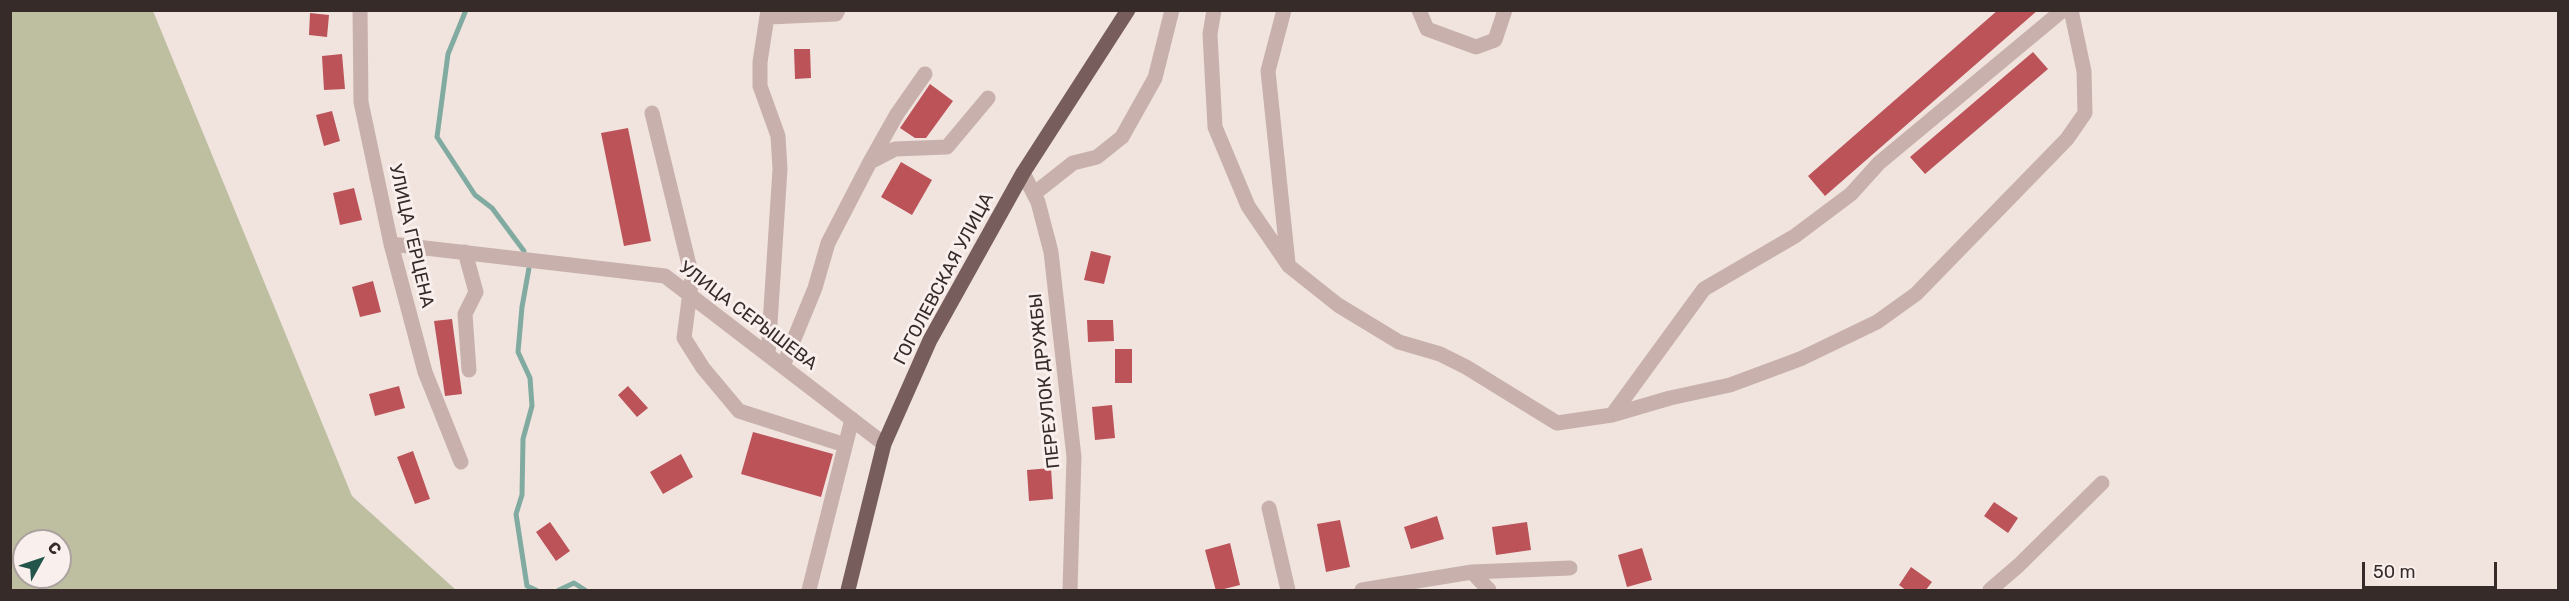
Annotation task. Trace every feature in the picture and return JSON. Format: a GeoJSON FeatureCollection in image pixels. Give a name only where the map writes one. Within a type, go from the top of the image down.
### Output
{"type":"FeatureCollection","features":[{"type":"Feature","properties":{"kind":"main road","name":"ГОГОЛЕВСКАЯ УЛИЦА"},"geometry":{"type":"LineString","coordinates":[[848,591],[884,444],[930,339],[1023,173],[1128,10]]}},
{"type":"Feature","properties":{"kind":"street","name":"УЛИЦА ГЕРЦЕНА"},"geometry":{"type":"LineString","coordinates":[[360,10],[361,102],[391,244],[425,372],[461,462]]}},
{"type":"Feature","properties":{"kind":"street"},"geometry":{"type":"LineString","coordinates":[[768,355],[780,168],[777,136],[760,86],[760,62],[769,14],[836,14],[838,10]]}},
{"type":"Feature","properties":{"kind":"street"},"geometry":{"type":"LineString","coordinates":[[1035,193],[1073,163],[1097,158],[1122,137],[1155,78],[1172,10]]}},
{"type":"Feature","properties":{"kind":"street"},"geometry":{"type":"LineString","coordinates":[[1214,10],[1210,34],[1215,127],[1248,206],[1289,266],[1338,305],[1399,342],[1440,354],[1466,367],[1557,423],[1612,415],[1670,398],[1730,385],[1800,359],[1877,322],[1916,294],[2067,139],[2085,113],[2084,71],[2072,10]]}},
{"type":"Feature","properties":{"kind":"street"},"geometry":{"type":"LineString","coordinates":[[1284,10],[1268,71],[1289,266]]}},
{"type":"Feature","properties":{"kind":"street"},"geometry":{"type":"LineString","coordinates":[[1419,10],[1427,29],[1476,47],[1495,40],[1505,10]]}},
{"type":"Feature","properties":{"kind":"street"},"geometry":{"type":"LineString","coordinates":[[1612,415],[1704,289],[1796,236],[1851,195],[1879,163],[2063,10]]}},
{"type":"Feature","properties":{"kind":"street"},"geometry":{"type":"LineString","coordinates":[[783,366],[815,288],[828,243],[897,114],[924,74]]}},
{"type":"Feature","properties":{"kind":"street"},"geometry":{"type":"LineString","coordinates":[[870,162],[895,149],[947,147],[988,98]]}},
{"type":"Feature","properties":{"kind":"street"},"geometry":{"type":"LineString","coordinates":[[652,113],[692,277],[684,338],[703,368],[738,411],[845,445]]}},
{"type":"Feature","properties":{"kind":"street","name":"ПЕРЕУЛОК ДРУЖБЫ"},"geometry":{"type":"LineString","coordinates":[[1023,173],[1035,193],[1051,252],[1074,457],[1070,591]]}},
{"type":"Feature","properties":{"kind":"street","name":"УЛИЦА СЕРЫШЕВА"},"geometry":{"type":"LineString","coordinates":[[391,244],[665,276],[884,444]]}},
{"type":"Feature","properties":{"kind":"street"},"geometry":{"type":"LineString","coordinates":[[465,252],[476,292],[465,314],[469,370]]}},
{"type":"Feature","properties":{"kind":"street"},"geometry":{"type":"LineString","coordinates":[[809,591],[852,419]]}},
{"type":"Feature","properties":{"kind":"street"},"geometry":{"type":"LineString","coordinates":[[1990,591],[2102,483]]}},
{"type":"Feature","properties":{"kind":"street"},"geometry":{"type":"LineString","coordinates":[[1269,508],[1288,591]]}},
{"type":"Feature","properties":{"kind":"street"},"geometry":{"type":"LineString","coordinates":[[1362,591],[1472,572],[1570,567]]}},
{"type":"Feature","properties":{"kind":"street"},"geometry":{"type":"LineString","coordinates":[[1472,572],[1489,591]]}},
{"type":"Feature","properties":{"kind":"green space"},"geometry":{"type":"Polygon","coordinates":[[[10,11],[153,11],[352,496],[456,590],[11,590],[10,11]]]}},
{"type":"Feature","properties":{"kind":"building"},"geometry":{"type":"Polygon","coordinates":[[[1998,10],[2038,10],[1825,196],[1808,176],[1998,10]]]}},
{"type":"Feature","properties":{"kind":"building"},"geometry":{"type":"Polygon","coordinates":[[[310,13],[329,15],[327,37],[309,35],[310,13]]]}},
{"type":"Feature","properties":{"kind":"building"},"geometry":{"type":"Polygon","coordinates":[[[794,49],[810,49],[811,78],[795,79],[794,49]]]}},
{"type":"Feature","properties":{"kind":"building"},"geometry":{"type":"Polygon","coordinates":[[[2033,52],[2048,69],[1925,174],[1910,157],[2033,52]]]}},
{"type":"Feature","properties":{"kind":"building"},"geometry":{"type":"Polygon","coordinates":[[[342,54],[345,89],[324,90],[322,56],[342,54]]]}},
{"type":"Feature","properties":{"kind":"building"},"geometry":{"type":"Polygon","coordinates":[[[930,84],[953,101],[926,138],[915,138],[900,128],[930,84]]]}},
{"type":"Feature","properties":{"kind":"building"},"geometry":{"type":"Polygon","coordinates":[[[332,111],[340,141],[324,146],[316,115],[332,111]]]}},
{"type":"Feature","properties":{"kind":"building"},"geometry":{"type":"Polygon","coordinates":[[[628,128],[651,241],[624,246],[601,133],[628,128]]]}},
{"type":"Feature","properties":{"kind":"building"},"geometry":{"type":"Polygon","coordinates":[[[901,162],[932,180],[912,215],[881,197],[901,162]]]}},
{"type":"Feature","properties":{"kind":"building"},"geometry":{"type":"Polygon","coordinates":[[[354,188],[362,220],[340,225],[333,193],[354,188]]]}},
{"type":"Feature","properties":{"kind":"building"},"geometry":{"type":"Polygon","coordinates":[[[1091,251],[1111,256],[1104,284],[1084,280],[1091,251]]]}},
{"type":"Feature","properties":{"kind":"building"},"geometry":{"type":"Polygon","coordinates":[[[373,281],[381,312],[360,317],[352,287],[373,281]]]}},
{"type":"Feature","properties":{"kind":"building"},"geometry":{"type":"Polygon","coordinates":[[[452,319],[462,394],[445,396],[434,321],[452,319]]]}},
{"type":"Feature","properties":{"kind":"building"},"geometry":{"type":"Polygon","coordinates":[[[1087,320],[1113,320],[1114,341],[1088,342],[1087,320]]]}},
{"type":"Feature","properties":{"kind":"building"},"geometry":{"type":"Polygon","coordinates":[[[1115,349],[1132,349],[1132,383],[1115,383],[1115,349]]]}},
{"type":"Feature","properties":{"kind":"building"},"geometry":{"type":"Polygon","coordinates":[[[399,386],[405,408],[375,416],[369,394],[399,386]]]}},
{"type":"Feature","properties":{"kind":"building"},"geometry":{"type":"Polygon","coordinates":[[[628,386],[648,408],[637,417],[618,395],[628,386]]]}},
{"type":"Feature","properties":{"kind":"building"},"geometry":{"type":"Polygon","coordinates":[[[1112,405],[1115,438],[1095,440],[1092,407],[1112,405]]]}},
{"type":"Feature","properties":{"kind":"building"},"geometry":{"type":"Polygon","coordinates":[[[753,432],[833,454],[821,497],[741,474],[753,432]]]}},
{"type":"Feature","properties":{"kind":"building"},"geometry":{"type":"Polygon","coordinates":[[[413,451],[430,499],[415,504],[397,457],[413,451]]]}},
{"type":"Feature","properties":{"kind":"building"},"geometry":{"type":"Polygon","coordinates":[[[681,454],[693,477],[663,494],[650,472],[681,454]]]}},
{"type":"Feature","properties":{"kind":"building"},"geometry":{"type":"Polygon","coordinates":[[[1051,468],[1053,499],[1029,501],[1027,470],[1051,468]]]}},
{"type":"Feature","properties":{"kind":"building"},"geometry":{"type":"Polygon","coordinates":[[[1994,502],[2018,518],[2008,533],[1984,516],[1994,502]]]}},
{"type":"Feature","properties":{"kind":"building"},"geometry":{"type":"Polygon","coordinates":[[[1437,516],[1444,539],[1411,549],[1404,527],[1437,516]]]}},
{"type":"Feature","properties":{"kind":"building"},"geometry":{"type":"Polygon","coordinates":[[[1340,520],[1350,567],[1326,572],[1317,524],[1340,520]]]}},
{"type":"Feature","properties":{"kind":"building"},"geometry":{"type":"Polygon","coordinates":[[[550,522],[570,551],[556,561],[536,532],[550,522]]]}},
{"type":"Feature","properties":{"kind":"building"},"geometry":{"type":"Polygon","coordinates":[[[1527,522],[1531,550],[1496,555],[1492,527],[1527,522]]]}},
{"type":"Feature","properties":{"kind":"building"},"geometry":{"type":"Polygon","coordinates":[[[1230,543],[1240,585],[1216,591],[1205,550],[1230,543]]]}},
{"type":"Feature","properties":{"kind":"building"},"geometry":{"type":"Polygon","coordinates":[[[1642,548],[1652,580],[1627,587],[1618,555],[1642,548]]]}},
{"type":"Feature","properties":{"kind":"building"},"geometry":{"type":"Polygon","coordinates":[[[1911,567],[1932,582],[1925,591],[1907,591],[1899,585],[1911,567]]]}},
{"type":"Feature","properties":{"kind":"waterway"},"geometry":{"type":"LineString","coordinates":[[466,10],[448,54],[437,137],[475,195],[492,208],[524,251]]}},
{"type":"Feature","properties":{"kind":"waterway"},"geometry":{"type":"LineString","coordinates":[[529,268],[522,307],[518,352],[530,378],[532,406],[523,439],[522,495],[516,514],[527,586],[536,590]]}},
{"type":"Feature","properties":{"kind":"waterway"},"geometry":{"type":"LineString","coordinates":[[559,590],[574,583],[585,590]]}}]}
